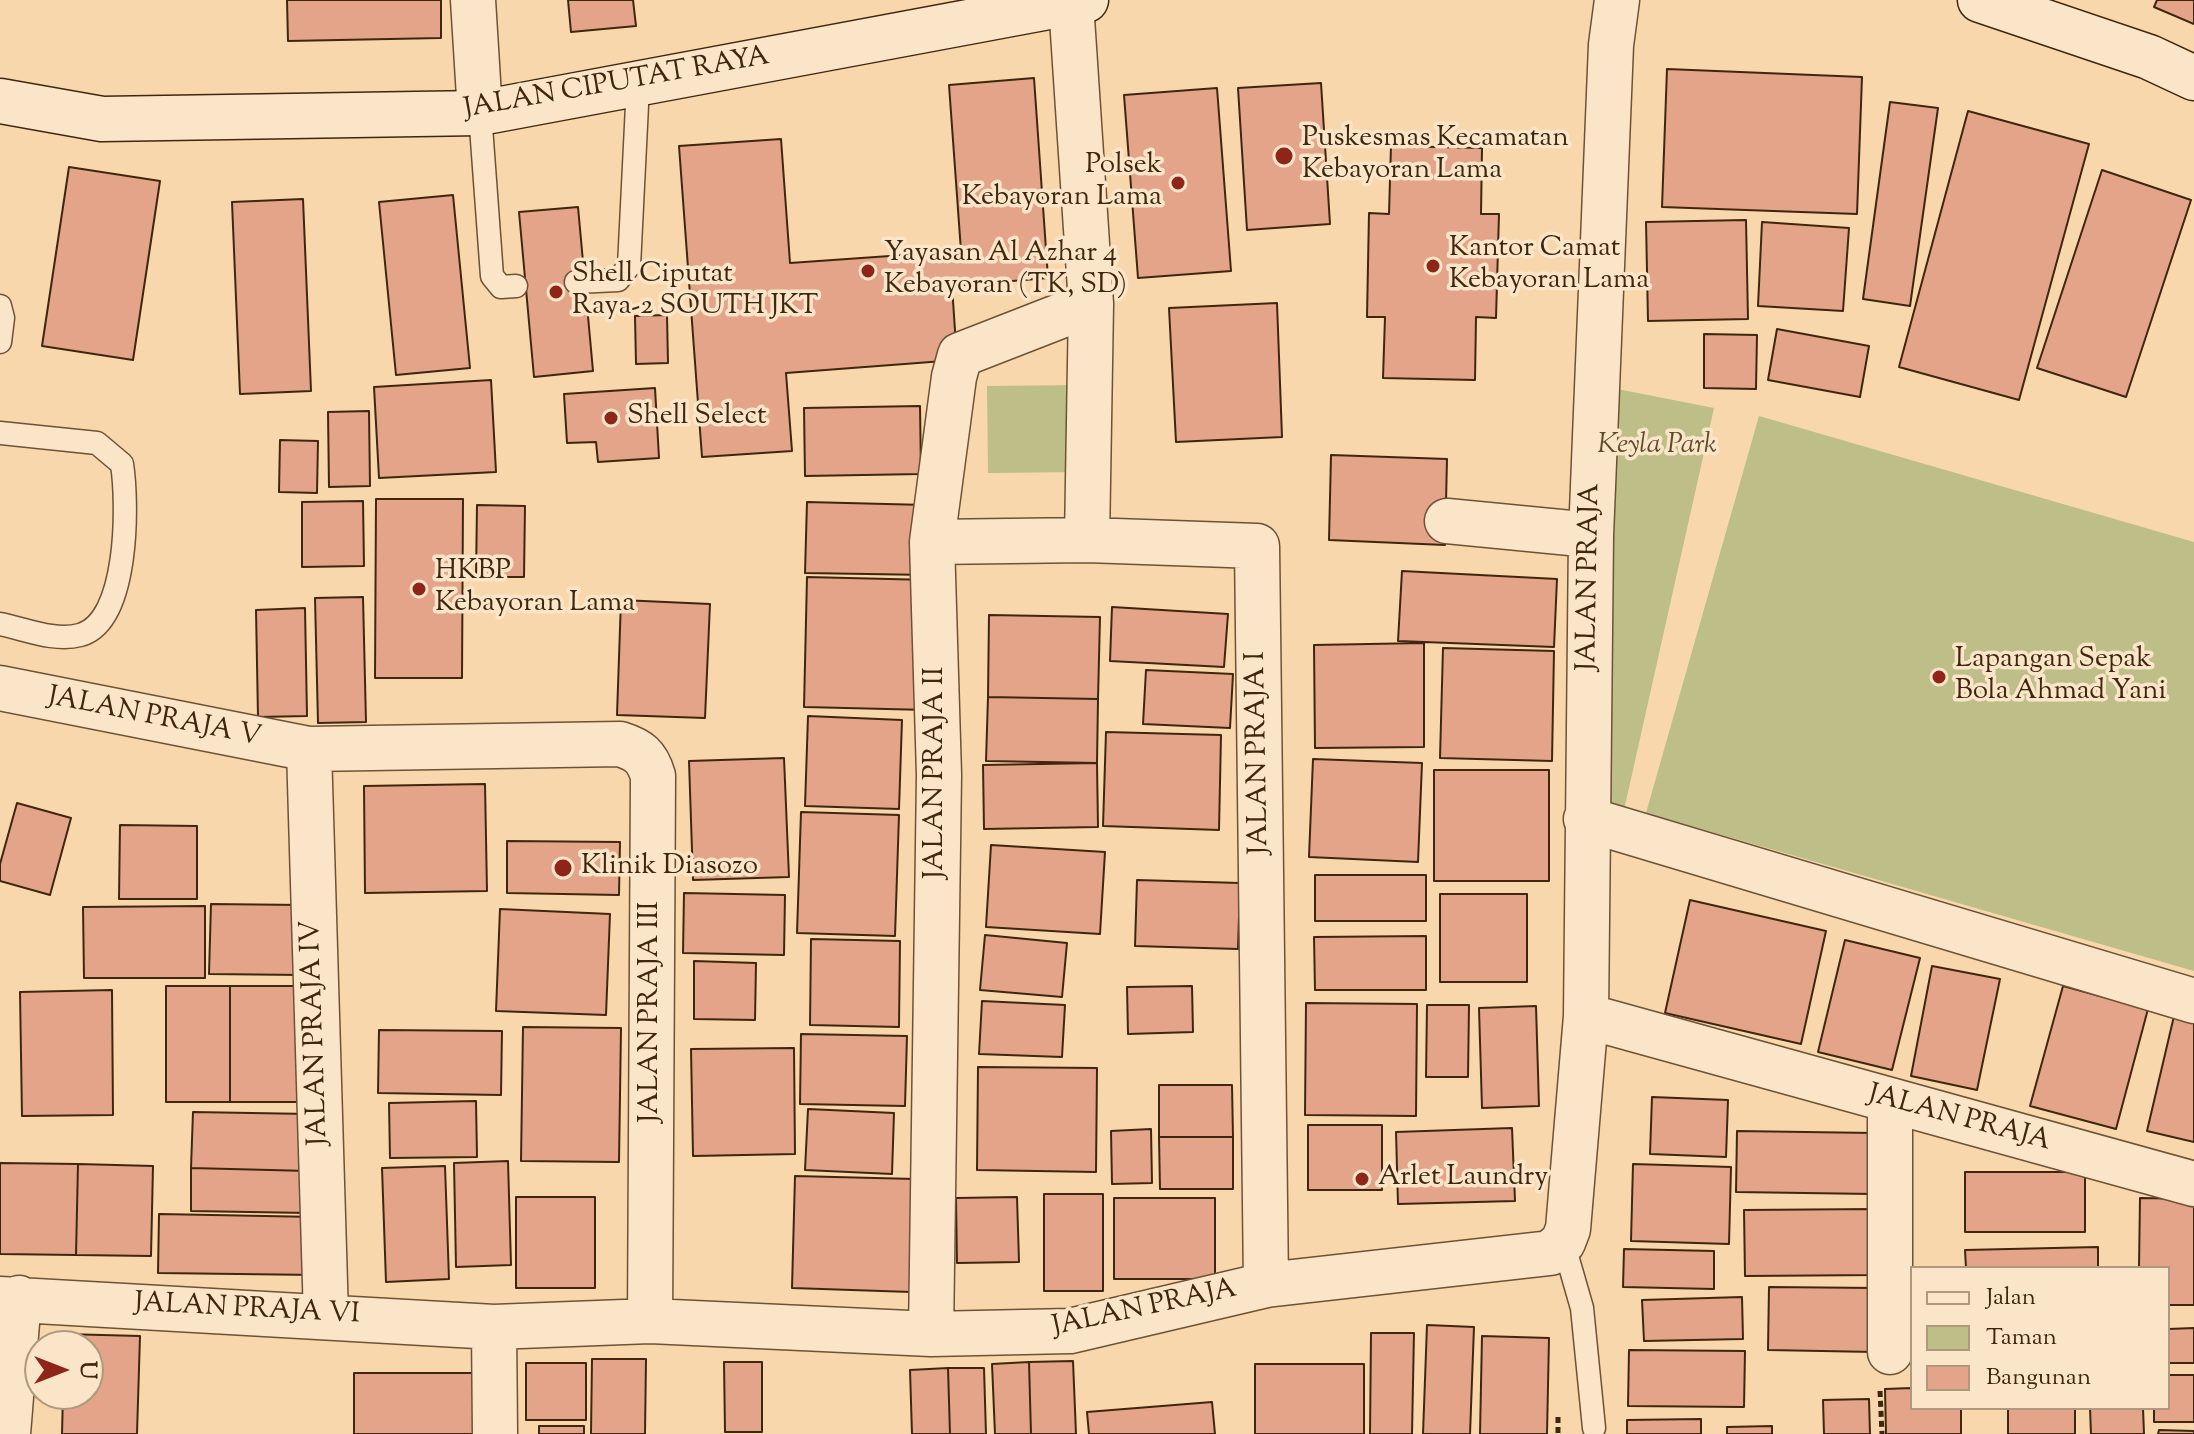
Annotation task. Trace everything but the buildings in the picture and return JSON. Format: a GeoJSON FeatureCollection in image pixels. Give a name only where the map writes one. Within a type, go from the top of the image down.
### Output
{"type":"FeatureCollection","features":[{"type":"Feature","properties":{"kind":"street"},"geometry":{"type":"LineString","coordinates":[[473,0],[480,113]]}},
{"type":"Feature","properties":{"kind":"street","name":"JALAN PRAJA"},"geometry":{"type":"LineString","coordinates":[[494,1327],[650,1321],[931,1334],[1070,1331],[1266,1285],[1550,1253],[1563,1242],[1568,1229],[1586,1016],[1591,535],[1611,45],[1617,0]]}},
{"type":"Feature","properties":{"kind":"street"},"geometry":{"type":"LineString","coordinates":[[1980,0],[2149,57],[2194,78]]}},
{"type":"Feature","properties":{"kind":"street"},"geometry":{"type":"LineString","coordinates":[[1078,1],[1091,304],[1087,540]]}},
{"type":"Feature","properties":{"kind":"street","name":"JALAN CIPUTAT RAYA"},"geometry":{"type":"LineString","coordinates":[[0,101],[102,119],[480,113],[1078,1]]}},
{"type":"Feature","properties":{"kind":"street","name":"JALAN PRAJA II"},"geometry":{"type":"LineString","coordinates":[[931,1334],[939,775],[932,542],[954,377],[960,355],[1091,304]]}},
{"type":"Feature","properties":{"kind":"street"},"geometry":{"type":"LineString","coordinates":[[1447,521],[1591,535]]}},
{"type":"Feature","properties":{"kind":"street","name":"JALAN PRAJA I"},"geometry":{"type":"LineString","coordinates":[[932,542],[1087,540],[1254,544],[1257,548],[1266,1285]]}},
{"type":"Feature","properties":{"kind":"street","name":"JALAN PRAJA V"},"geometry":{"type":"LineString","coordinates":[[0,688],[309,749]]}},
{"type":"Feature","properties":{"kind":"street","name":"JALAN PRAJA III"},"geometry":{"type":"LineString","coordinates":[[309,749],[620,744],[636,749],[648,760],[653,776],[650,1321]]}},
{"type":"Feature","properties":{"kind":"street","name":"JALAN PRAJA IV"},"geometry":{"type":"LineString","coordinates":[[309,749],[326,1317]]}},
{"type":"Feature","properties":{"kind":"street"},"geometry":{"type":"LineString","coordinates":[[1586,819],[2194,1001]]}},
{"type":"Feature","properties":{"kind":"street","name":"JALAN PRAJA"},"geometry":{"type":"LineString","coordinates":[[1586,1016],[2194,1184]]}},
{"type":"Feature","properties":{"kind":"street"},"geometry":{"type":"LineString","coordinates":[[1890,1101],[1890,1352]]}},
{"type":"Feature","properties":{"kind":"street"},"geometry":{"type":"LineString","coordinates":[[8,1434],[10,1299]]}},
{"type":"Feature","properties":{"kind":"street","name":"JALAN PRAJA VI"},"geometry":{"type":"LineString","coordinates":[[10,1299],[494,1327]]}},
{"type":"Feature","properties":{"kind":"street"},"geometry":{"type":"LineString","coordinates":[[494,1327],[495,1434]]}},
{"type":"Feature","properties":{"kind":"lane"},"geometry":{"type":"LineString","coordinates":[[576,282],[618,280],[629,266],[638,85]]}},
{"type":"Feature","properties":{"kind":"lane"},"geometry":{"type":"LineString","coordinates":[[480,113],[492,276],[501,287],[516,286]]}},
{"type":"Feature","properties":{"kind":"lane"},"geometry":{"type":"LineString","coordinates":[[0,306],[3,318],[0,342]]}},
{"type":"Feature","properties":{"kind":"lane"},"geometry":{"type":"LineString","coordinates":[[0,433],[97,443],[116,455],[122,464],[128,499],[128,525],[118,577],[100,623],[82,635],[60,637],[0,624]]}},
{"type":"Feature","properties":{"kind":"lane"},"geometry":{"type":"LineString","coordinates":[[1563,1242],[1582,1308],[1594,1428]]}},
{"type":"Feature","properties":{"kind":"green space"},"geometry":{"type":"Polygon","coordinates":[[[1084,385],[1085,472],[988,473],[987,386],[1084,385]]]}},
{"type":"Feature","properties":{"kind":"green space","name":"Keyla Park"},"geometry":{"type":"Polygon","coordinates":[[[1612,388],[1714,408],[1624,810],[1595,808],[1612,388]]]}},
{"type":"Feature","properties":{"kind":"green space","name":"Lapangan Sepak Bola Ahmad Yani"},"geometry":{"type":"Polygon","coordinates":[[[1759,416],[2194,542],[2194,971],[1646,813],[1759,416]]]}},
{"type":"Feature","properties":{"kind":"place","name":"Puskesmas Kecamatan Kebayoran Lama"},"geometry":{"type":"Point","coordinates":[1284,156]}},
{"type":"Feature","properties":{"kind":"place","name":"Polsek Kebayoran Lama"},"geometry":{"type":"Point","coordinates":[1178,183]}},
{"type":"Feature","properties":{"kind":"place","name":"Kantor Camat Kebayoran Lama"},"geometry":{"type":"Point","coordinates":[1433,266]}},
{"type":"Feature","properties":{"kind":"place","name":"Yayasan Al Azhar 4 Kebayoran (TK, SD)"},"geometry":{"type":"Point","coordinates":[868,271]}},
{"type":"Feature","properties":{"kind":"place","name":"Shell Ciputat Raya-2 SOUTH JKT"},"geometry":{"type":"Point","coordinates":[556,292]}},
{"type":"Feature","properties":{"kind":"place","name":"Shell Select"},"geometry":{"type":"Point","coordinates":[611,418]}},
{"type":"Feature","properties":{"kind":"place","name":"HKBP Kebayoran Lama"},"geometry":{"type":"Point","coordinates":[419,589]}},
{"type":"Feature","properties":{"kind":"place","name":"Lapangan Sepak Bola Ahmad Yani"},"geometry":{"type":"Point","coordinates":[1939,677]}},
{"type":"Feature","properties":{"kind":"place","name":"Klinik Diasozo"},"geometry":{"type":"Point","coordinates":[563,868]}},
{"type":"Feature","properties":{"kind":"place","name":"Arlet Laundry"},"geometry":{"type":"Point","coordinates":[1362,1179]}}]}
